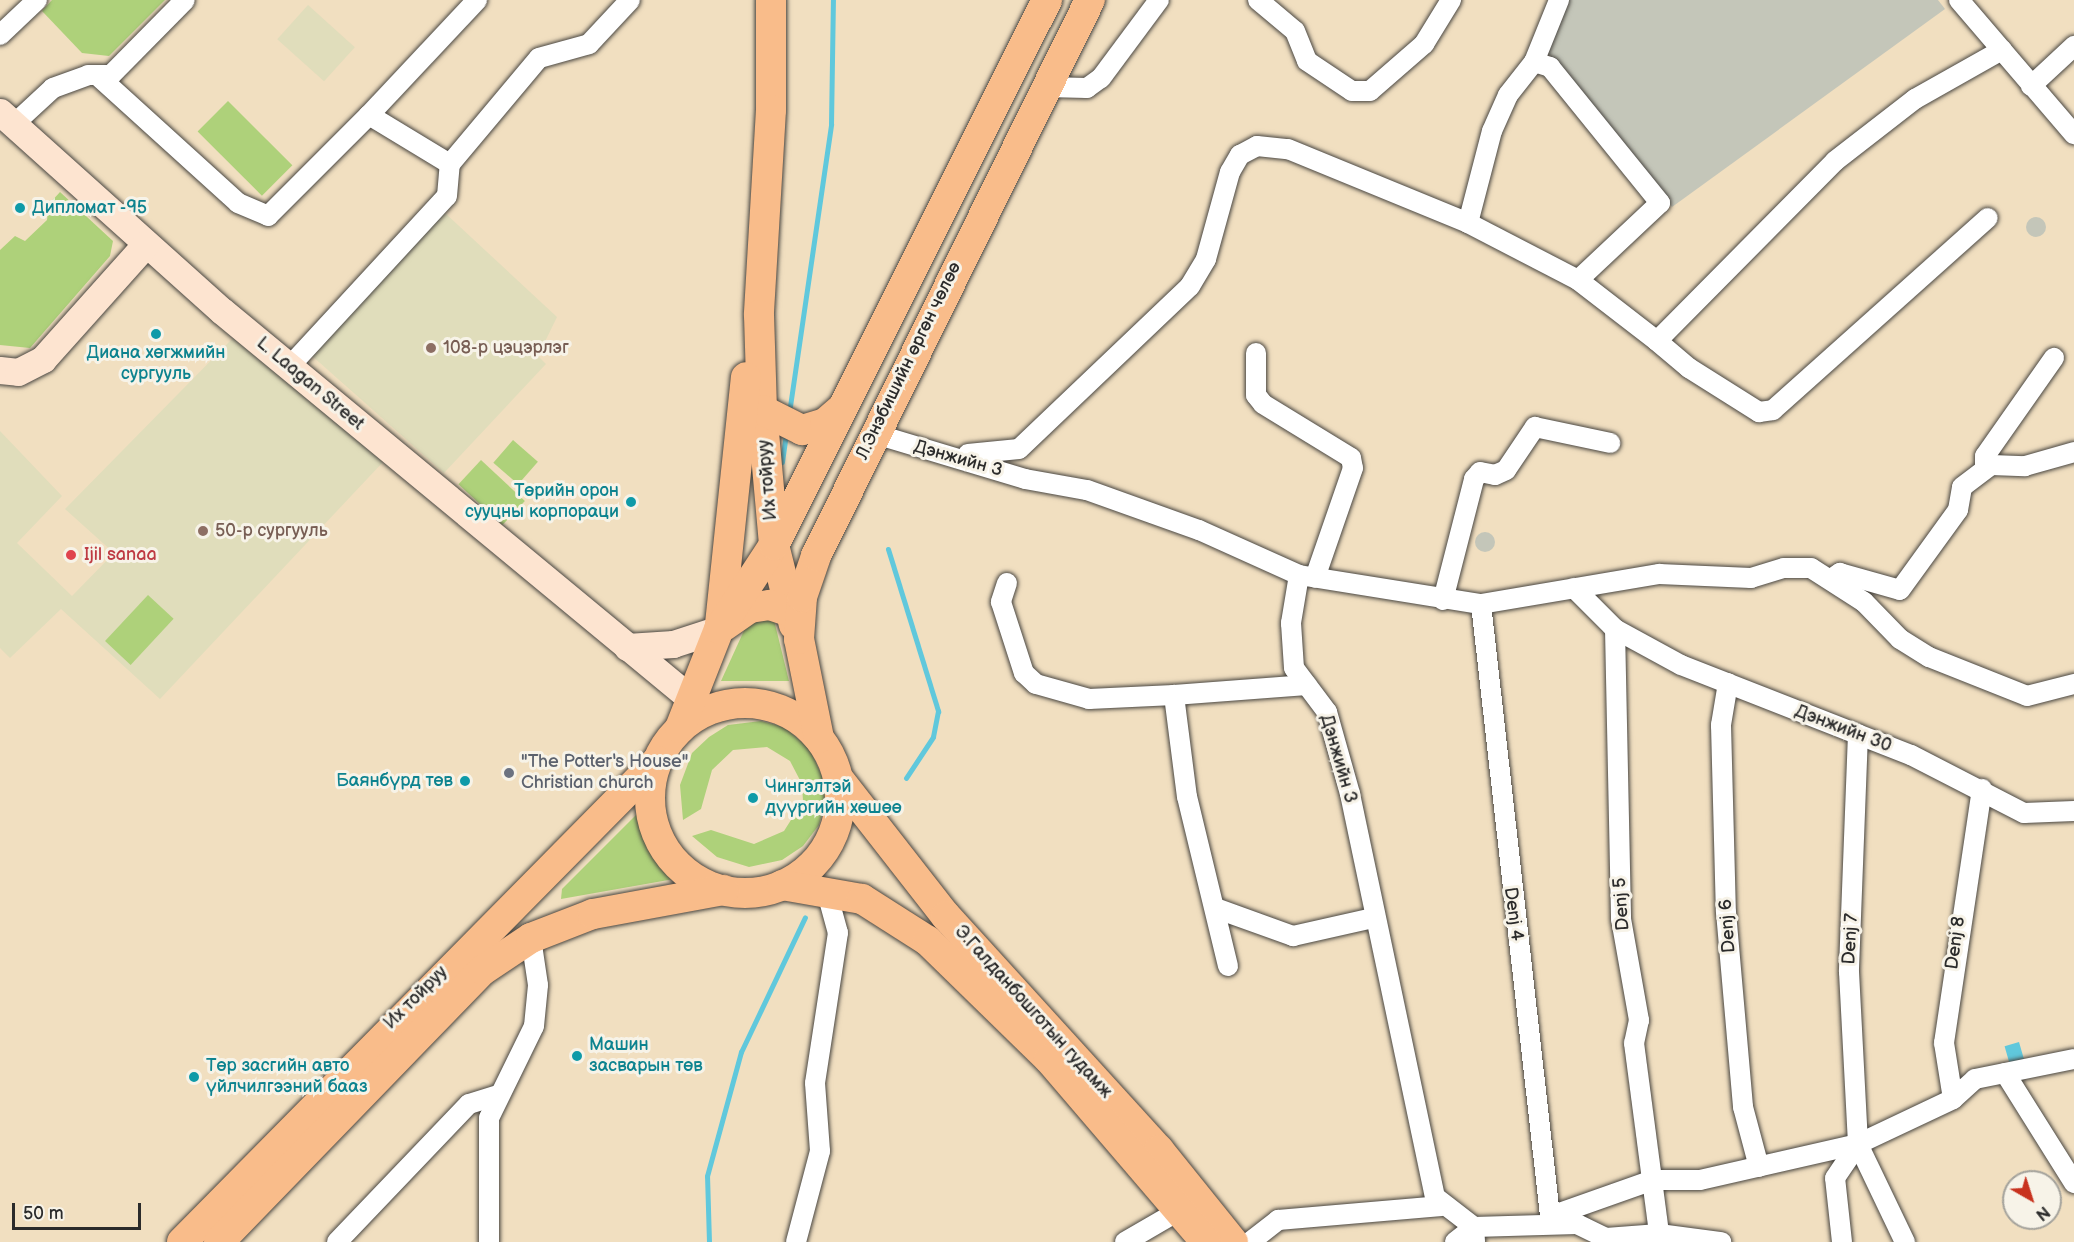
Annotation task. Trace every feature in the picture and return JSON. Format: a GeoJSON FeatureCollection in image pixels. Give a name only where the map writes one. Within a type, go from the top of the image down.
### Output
{"type":"FeatureCollection","features":[{"type":"Feature","properties":{"kind":"main road","name":"Их тойруу"},"geometry":{"type":"LineString","coordinates":[[680,728],[719,629],[774,545],[762,410],[759,315],[772,99],[771,0]]}},
{"type":"Feature","properties":{"kind":"main road","name":"Л.Энэбишийн өргөн чөлөө"},"geometry":{"type":"LineString","coordinates":[[774,545],[1047,0]]}},
{"type":"Feature","properties":{"kind":"main road","name":"Л.Энэбишийн өргөн чөлөө"},"geometry":{"type":"LineString","coordinates":[[819,738],[794,626],[807,580],[872,433],[1090,0]]}},
{"type":"Feature","properties":{"kind":"main road","name":"L. Laagan Street"},"geometry":{"type":"LineString","coordinates":[[7,119],[146,244],[690,698]]}},
{"type":"Feature","properties":{"kind":"main road"},"geometry":{"type":"LineString","coordinates":[[0,370],[18,372],[43,359],[146,244]]}},
{"type":"Feature","properties":{"kind":"main road","name":"Их тойруу"},"geometry":{"type":"LineString","coordinates":[[719,629],[744,383],[759,315]]}},
{"type":"Feature","properties":{"kind":"main road"},"geometry":{"type":"LineString","coordinates":[[762,410],[802,430],[825,423],[841,409]]}},
{"type":"Feature","properties":{"kind":"main road"},"geometry":{"type":"LineString","coordinates":[[774,545],[794,626]]}},
{"type":"Feature","properties":{"kind":"main road"},"geometry":{"type":"LineString","coordinates":[[627,647],[673,644],[719,629],[750,608],[770,605],[794,626]]}},
{"type":"Feature","properties":{"kind":"main road"},"geometry":{"type":"LineString","coordinates":[[747,703],[796,717],[819,738],[838,778],[838,810],[829,841],[817,859],[782,885],[753,892],[724,890],[698,881],[660,841],[651,815],[657,761],[680,728],[706,710],[747,703]]}},
{"type":"Feature","properties":{"kind":"main road","name":"Их тойруу"},"geometry":{"type":"LineString","coordinates":[[182,1242],[657,761]]}},
{"type":"Feature","properties":{"kind":"main road","name":"Э.Галданбошготын гудамж"},"geometry":{"type":"LineString","coordinates":[[838,778],[946,916],[1159,1150],[1233,1242]]}},
{"type":"Feature","properties":{"kind":"main road","name":"Э.Галданбошготын гудамж"},"geometry":{"type":"LineString","coordinates":[[782,885],[826,889],[862,899],[928,941],[1049,1059],[1206,1242]]}},
{"type":"Feature","properties":{"kind":"main road","name":"Их тойруу"},"geometry":{"type":"LineString","coordinates":[[219,1242],[483,970],[531,938],[593,914],[724,890]]}},
{"type":"Feature","properties":{"kind":"street"},"geometry":{"type":"LineString","coordinates":[[0,34],[37,0]]}},
{"type":"Feature","properties":{"kind":"street"},"geometry":{"type":"LineString","coordinates":[[7,119],[53,88],[97,75],[111,75],[184,0]]}},
{"type":"Feature","properties":{"kind":"street"},"geometry":{"type":"LineString","coordinates":[[97,75],[238,203],[268,216],[369,115],[477,0]]}},
{"type":"Feature","properties":{"kind":"street"},"geometry":{"type":"LineString","coordinates":[[290,366],[447,196],[450,164],[539,58],[589,44],[630,0]]}},
{"type":"Feature","properties":{"kind":"street"},"geometry":{"type":"LineString","coordinates":[[1046,87],[1087,88],[1101,78],[1159,0]]}},
{"type":"Feature","properties":{"kind":"street"},"geometry":{"type":"LineString","coordinates":[[1258,0],[1295,31],[1307,61],[1352,91],[1370,91],[1424,44],[1451,0]]}},
{"type":"Feature","properties":{"kind":"street"},"geometry":{"type":"LineString","coordinates":[[1468,223],[1492,131],[1520,75],[1534,62],[1559,0]]}},
{"type":"Feature","properties":{"kind":"street"},"geometry":{"type":"LineString","coordinates":[[1959,0],[2074,134]]}},
{"type":"Feature","properties":{"kind":"street"},"geometry":{"type":"LineString","coordinates":[[2031,86],[2074,46]]}},
{"type":"Feature","properties":{"kind":"street"},"geometry":{"type":"LineString","coordinates":[[1657,341],[1836,161],[1915,99],[2002,50]]}},
{"type":"Feature","properties":{"kind":"street"},"geometry":{"type":"LineString","coordinates":[[1534,62],[1560,79],[1660,203],[1578,280]]}},
{"type":"Feature","properties":{"kind":"street"},"geometry":{"type":"LineString","coordinates":[[369,115],[450,164]]}},
{"type":"Feature","properties":{"kind":"street"},"geometry":{"type":"LineString","coordinates":[[950,454],[1019,449],[1165,313],[1199,275],[1230,172],[1240,155],[1257,146],[1288,149],[1468,223],[1578,280],[1689,368],[1759,412],[1773,410],[1988,218]]}},
{"type":"Feature","properties":{"kind":"street"},"geometry":{"type":"LineString","coordinates":[[1256,353],[1256,395],[1263,404],[1351,458],[1353,468],[1307,576],[1443,600],[1480,604],[1659,574],[1751,579],[1784,568],[1811,568],[1832,579],[1884,619],[1900,639],[1996,687],[2027,696],[2074,684]]}},
{"type":"Feature","properties":{"kind":"street"},"geometry":{"type":"LineString","coordinates":[[1985,469],[1984,456],[2054,358]]}},
{"type":"Feature","properties":{"kind":"street"},"geometry":{"type":"LineString","coordinates":[[1443,600],[1474,479],[1480,472],[1496,475],[1506,470],[1535,427],[1610,443]]}},
{"type":"Feature","properties":{"kind":"street","name":"Дэнжийн 3"},"geometry":{"type":"LineString","coordinates":[[872,433],[950,454],[1025,479],[1087,490],[1199,530],[1307,576],[1291,623],[1293,668],[1327,712],[1441,1206]]}},
{"type":"Feature","properties":{"kind":"street"},"geometry":{"type":"LineString","coordinates":[[1832,579],[1840,573],[1900,590],[1958,510],[1962,487],[1985,469],[2025,466],[2074,452]]}},
{"type":"Feature","properties":{"kind":"street"},"geometry":{"type":"LineString","coordinates":[[1007,583],[1001,602],[1022,667],[1036,684],[1089,699],[1307,685]]}},
{"type":"Feature","properties":{"kind":"street"},"geometry":{"type":"LineString","coordinates":[[1574,588],[1615,629]]}},
{"type":"Feature","properties":{"kind":"street","name":"Denj 4"},"geometry":{"type":"LineString","coordinates":[[1480,604],[1505,855],[1552,1219]]}},
{"type":"Feature","properties":{"kind":"street","name":"Дэнжийн 30"},"geometry":{"type":"LineString","coordinates":[[1615,629],[1728,683],[1858,734],[1982,789],[2024,813],[2074,811]]}},
{"type":"Feature","properties":{"kind":"street","name":"Denj 5"},"geometry":{"type":"LineString","coordinates":[[1615,629],[1621,919],[1639,1020],[1634,1043],[1659,1234]]}},
{"type":"Feature","properties":{"kind":"street","name":"Denj 6"},"geometry":{"type":"LineString","coordinates":[[1728,683],[1720,725],[1726,912],[1743,1107],[1759,1167]]}},
{"type":"Feature","properties":{"kind":"street"},"geometry":{"type":"LineString","coordinates":[[1174,695],[1187,797],[1218,909],[1228,966]]}},
{"type":"Feature","properties":{"kind":"street","name":"Denj 7"},"geometry":{"type":"LineString","coordinates":[[1858,734],[1849,972],[1858,1144]]}},
{"type":"Feature","properties":{"kind":"street","name":"Denj 8"},"geometry":{"type":"LineString","coordinates":[[1953,1099],[1944,1043],[1982,789]]}},
{"type":"Feature","properties":{"kind":"street"},"geometry":{"type":"LineString","coordinates":[[796,1242],[820,1151],[815,1083],[838,933],[826,889]]}},
{"type":"Feature","properties":{"kind":"street"},"geometry":{"type":"LineString","coordinates":[[1218,909],[1293,936],[1373,918]]}},
{"type":"Feature","properties":{"kind":"street"},"geometry":{"type":"LineString","coordinates":[[489,1242],[489,1118],[534,1026],[538,985],[531,938]]}},
{"type":"Feature","properties":{"kind":"street"},"geometry":{"type":"LineString","coordinates":[[1455,1242],[1474,1235],[1552,1219],[1653,1179],[1700,1180],[1858,1144],[1953,1099],[1975,1079],[2074,1059]]}},
{"type":"Feature","properties":{"kind":"street"},"geometry":{"type":"LineString","coordinates":[[2005,1073],[2074,1183]]}},
{"type":"Feature","properties":{"kind":"street"},"geometry":{"type":"LineString","coordinates":[[337,1242],[469,1104],[499,1095]]}},
{"type":"Feature","properties":{"kind":"street"},"geometry":{"type":"LineString","coordinates":[[1842,1242],[1835,1178],[1858,1144]]}},
{"type":"Feature","properties":{"kind":"street"},"geometry":{"type":"LineString","coordinates":[[1858,1144],[1905,1242]]}},
{"type":"Feature","properties":{"kind":"street"},"geometry":{"type":"LineString","coordinates":[[1256,1238],[1278,1220],[1441,1206],[1474,1235]]}},
{"type":"Feature","properties":{"kind":"street"},"geometry":{"type":"LineString","coordinates":[[1125,1242],[1180,1210]]}},
{"type":"Feature","properties":{"kind":"street"},"geometry":{"type":"LineString","coordinates":[[1552,1219],[1577,1224],[1599,1238],[1659,1234],[1721,1241]]}},
{"type":"Feature","properties":{"kind":"shaded area"},"geometry":{"type":"Polygon","coordinates":[[[1568,0],[1938,0],[1945,9],[1672,207],[1548,53],[1568,0]]]}},
{"type":"Feature","properties":{"kind":"shaded area"},"geometry":{"type":"Polygon","coordinates":[[[308,5],[355,47],[324,81],[277,39],[308,5]]]}},
{"type":"Feature","properties":{"kind":"shaded area","name":"108-р цэцэрлэг"},"geometry":{"type":"Polygon","coordinates":[[[444,212],[557,317],[538,356],[546,364],[444,473],[311,355],[444,212]]]}},
{"type":"Feature","properties":{"kind":"shaded area"},"geometry":{"type":"Polygon","coordinates":[[[2036,217],[2043,220],[2046,227],[2043,234],[2036,237],[2029,234],[2026,227],[2029,220],[2036,217]]]}},
{"type":"Feature","properties":{"kind":"shaded area","name":"50-р сургууль"},"geometry":{"type":"Polygon","coordinates":[[[235,336],[384,461],[160,699],[61,609],[10,658],[0,648],[0,431],[62,496],[17,543],[72,596],[114,553],[65,509],[235,336]]]}},
{"type":"Feature","properties":{"kind":"shaded area"},"geometry":{"type":"Polygon","coordinates":[[[1485,532],[1492,535],[1495,542],[1492,549],[1485,552],[1478,549],[1475,542],[1478,535],[1485,532]]]}},
{"type":"Feature","properties":{"kind":"green space"},"geometry":{"type":"Polygon","coordinates":[[[52,0],[165,0],[109,56],[82,53],[42,11],[52,0]]]}},
{"type":"Feature","properties":{"kind":"green space"},"geometry":{"type":"Polygon","coordinates":[[[228,101],[292,165],[262,196],[198,131],[228,101]]]}},
{"type":"Feature","properties":{"kind":"green space"},"geometry":{"type":"Polygon","coordinates":[[[60,192],[113,241],[110,256],[30,348],[0,345],[0,250],[15,236],[25,241],[47,220],[49,204],[60,192]]]}},
{"type":"Feature","properties":{"kind":"green space"},"geometry":{"type":"Polygon","coordinates":[[[513,440],[538,462],[518,484],[493,463],[513,440]]]}},
{"type":"Feature","properties":{"kind":"green space"},"geometry":{"type":"Polygon","coordinates":[[[481,460],[525,501],[502,525],[458,484],[481,460]]]}},
{"type":"Feature","properties":{"kind":"green space"},"geometry":{"type":"Polygon","coordinates":[[[148,595],[174,619],[131,665],[105,641],[148,595]]]}},
{"type":"Feature","properties":{"kind":"green space"},"geometry":{"type":"Polygon","coordinates":[[[773,616],[789,681],[721,681],[747,624],[773,616]]]}},
{"type":"Feature","properties":{"kind":"green space"},"geometry":{"type":"Polygon","coordinates":[[[761,721],[784,727],[810,749],[824,781],[825,803],[819,825],[803,846],[782,860],[749,867],[717,857],[692,836],[711,830],[754,844],[784,831],[803,801],[802,784],[790,761],[767,747],[733,750],[712,770],[701,809],[683,820],[680,785],[692,753],[709,737],[728,725],[761,721]]]}},
{"type":"Feature","properties":{"kind":"green space"},"geometry":{"type":"Polygon","coordinates":[[[639,812],[674,879],[561,899],[562,889],[639,812]]]}},
{"type":"Feature","properties":{"kind":"water"},"geometry":{"type":"Polygon","coordinates":[[[2019,1042],[2024,1059],[2010,1063],[2005,1046],[2019,1042]]]}},
{"type":"Feature","properties":{"kind":"waterway"},"geometry":{"type":"LineString","coordinates":[[789,413],[831,124],[833,0]]}},
{"type":"Feature","properties":{"kind":"waterway"},"geometry":{"type":"LineString","coordinates":[[782,462],[786,434]]}},
{"type":"Feature","properties":{"kind":"waterway"},"geometry":{"type":"LineString","coordinates":[[888,549],[938,711],[933,737],[906,778]]}},
{"type":"Feature","properties":{"kind":"waterway"},"geometry":{"type":"LineString","coordinates":[[709,1242],[707,1176],[741,1052],[805,917]]}},
{"type":"Feature","properties":{"kind":"place","name":"Дипломат -95"},"geometry":{"type":"Point","coordinates":[20,208]}},
{"type":"Feature","properties":{"kind":"place","name":"Диана хөгжмийн сургууль"},"geometry":{"type":"Point","coordinates":[156,334]}},
{"type":"Feature","properties":{"kind":"place","name":"108-р цэцэрлэг"},"geometry":{"type":"Point","coordinates":[431,348]}},
{"type":"Feature","properties":{"kind":"place","name":"Төрийн орон сууцны корпораци"},"geometry":{"type":"Point","coordinates":[631,502]}},
{"type":"Feature","properties":{"kind":"place","name":"50-р сургууль"},"geometry":{"type":"Point","coordinates":[203,531]}},
{"type":"Feature","properties":{"kind":"place","name":"Ijil sanaa"},"geometry":{"type":"Point","coordinates":[71,555]}},
{"type":"Feature","properties":{"kind":"place","name":"\"The Potter's House\" Christian church"},"geometry":{"type":"Point","coordinates":[509,773]}},
{"type":"Feature","properties":{"kind":"place","name":"Баянбүрд төв"},"geometry":{"type":"Point","coordinates":[465,781]}},
{"type":"Feature","properties":{"kind":"place","name":"Чингэлтэй дүүргийн хөшөө"},"geometry":{"type":"Point","coordinates":[753,798]}},
{"type":"Feature","properties":{"kind":"place","name":"Машин засварын төв"},"geometry":{"type":"Point","coordinates":[577,1056]}},
{"type":"Feature","properties":{"kind":"place","name":"Төр засгийн авто үйлчилгээний бааз"},"geometry":{"type":"Point","coordinates":[194,1077]}}]}
